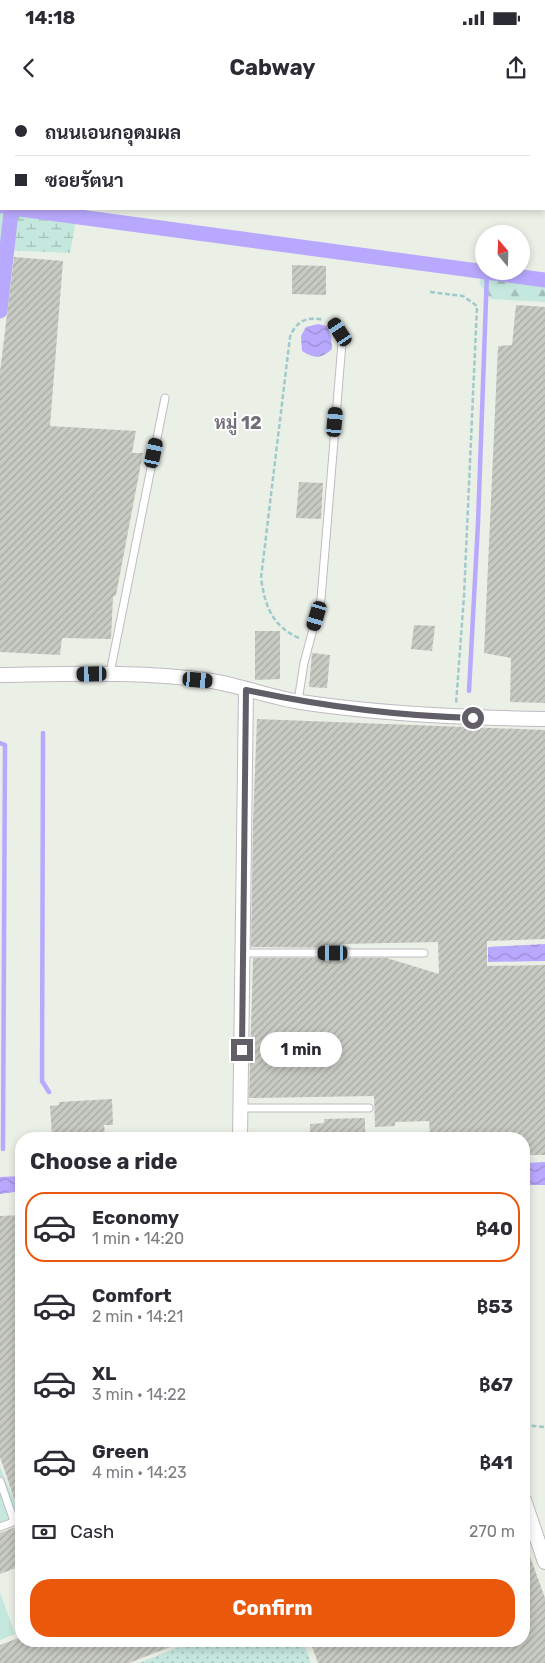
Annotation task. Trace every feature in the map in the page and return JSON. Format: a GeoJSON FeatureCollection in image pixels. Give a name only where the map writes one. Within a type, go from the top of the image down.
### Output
{"type":"FeatureCollection","features":[{"type":"Feature","properties":{"kind":"street"},"geometry":{"type":"LineString","coordinates":[[0,675],[110,673],[212,681],[298,701],[374,712],[455,718],[545,719]]}},
{"type":"Feature","properties":{"kind":"street"},"geometry":{"type":"LineString","coordinates":[[240,1132],[243,1031],[242,953],[246,690]]}},
{"type":"Feature","properties":{"kind":"street"},"geometry":{"type":"LineString","coordinates":[[530,1518],[545,1562]]}},
{"type":"Feature","properties":{"kind":"lane"},"geometry":{"type":"LineString","coordinates":[[298,701],[321,599],[341,352],[340,332],[334,323]]}},
{"type":"Feature","properties":{"kind":"lane"},"geometry":{"type":"LineString","coordinates":[[110,673],[165,398]]}},
{"type":"Feature","properties":{"kind":"lane"},"geometry":{"type":"LineString","coordinates":[[242,953],[424,953]]}},
{"type":"Feature","properties":{"kind":"lane"},"geometry":{"type":"LineString","coordinates":[[240,1108],[369,1108]]}},
{"type":"Feature","properties":{"kind":"lane"},"geometry":{"type":"LineString","coordinates":[[0,1481],[15,1514]]}},
{"type":"Feature","properties":{"kind":"lane"},"geometry":{"type":"LineString","coordinates":[[0,1527],[15,1521]]}},
{"type":"Feature","properties":{"kind":"path"},"geometry":{"type":"LineString","coordinates":[[430,292],[463,296],[477,306],[464,596],[455,718]]}},
{"type":"Feature","properties":{"kind":"path"},"geometry":{"type":"LineString","coordinates":[[310,643],[294,636],[281,627],[264,599],[261,578],[290,337],[294,327],[302,321],[318,319],[334,323]]}},
{"type":"Feature","properties":{"kind":"path"},"geometry":{"type":"LineString","coordinates":[[530,1426],[545,1427]]}},
{"type":"Feature","properties":{"kind":"green space"},"geometry":{"type":"Polygon","coordinates":[[[0,210],[78,210],[70,253],[0,250],[0,210]]]}},
{"type":"Feature","properties":{"kind":"green space"},"geometry":{"type":"Polygon","coordinates":[[[530,272],[545,273],[545,302],[491,299],[479,283],[480,280],[530,280],[530,272]]]}},
{"type":"Feature","properties":{"kind":"green space"},"geometry":{"type":"Polygon","coordinates":[[[0,1467],[15,1502],[15,1516],[0,1522],[0,1467]]]}},
{"type":"Feature","properties":{"kind":"green space"},"geometry":{"type":"Polygon","coordinates":[[[0,1592],[15,1634],[0,1640],[0,1592]]]}},
{"type":"Feature","properties":{"kind":"green space"},"geometry":{"type":"Polygon","coordinates":[[[179,1647],[305,1647],[311,1663],[139,1663],[179,1647]]]}},
{"type":"Feature","properties":{"kind":"water"},"geometry":{"type":"Polygon","coordinates":[[[318,324],[327,326],[331,337],[332,349],[324,355],[317,357],[302,351],[301,336],[306,327],[318,324]]]}},
{"type":"Feature","properties":{"kind":"water"},"geometry":{"type":"Polygon","coordinates":[[[545,944],[545,961],[488,962],[488,947],[545,944]]]}},
{"type":"Feature","properties":{"kind":"water"},"geometry":{"type":"Polygon","coordinates":[[[545,1162],[545,1185],[530,1185],[530,1163],[545,1162]]]}},
{"type":"Feature","properties":{"kind":"water"},"geometry":{"type":"Polygon","coordinates":[[[15,1176],[15,1192],[0,1194],[0,1177],[15,1176]]]}},
{"type":"Feature","properties":{"kind":"building"},"geometry":{"type":"Polygon","coordinates":[[[14,257],[63,261],[50,426],[136,431],[132,453],[143,453],[116,595],[113,597],[111,639],[62,638],[60,655],[0,652],[0,372],[14,257]]]}},
{"type":"Feature","properties":{"kind":"building"},"geometry":{"type":"Polygon","coordinates":[[[292,265],[326,266],[326,295],[292,294],[292,265]]]}},
{"type":"Feature","properties":{"kind":"building"},"geometry":{"type":"Polygon","coordinates":[[[516,305],[545,307],[545,703],[510,702],[511,658],[484,653],[498,346],[512,345],[516,305]]]}},
{"type":"Feature","properties":{"kind":"building"},"geometry":{"type":"Polygon","coordinates":[[[299,482],[323,483],[321,519],[296,518],[299,482]]]}},
{"type":"Feature","properties":{"kind":"building"},"geometry":{"type":"Polygon","coordinates":[[[414,625],[435,626],[432,651],[411,649],[414,625]]]}},
{"type":"Feature","properties":{"kind":"building"},"geometry":{"type":"Polygon","coordinates":[[[255,631],[280,631],[280,679],[255,680],[255,631]]]}},
{"type":"Feature","properties":{"kind":"building"},"geometry":{"type":"Polygon","coordinates":[[[312,653],[330,655],[327,688],[309,687],[312,653]]]}},
{"type":"Feature","properties":{"kind":"building"},"geometry":{"type":"Polygon","coordinates":[[[257,719],[545,730],[545,939],[487,941],[487,966],[545,965],[545,1155],[530,1155],[530,1132],[430,1132],[429,1121],[395,1122],[395,1126],[375,1127],[374,1096],[249,1098],[253,958],[387,958],[439,974],[438,942],[340,944],[351,948],[251,947],[257,719]]]}},
{"type":"Feature","properties":{"kind":"building"},"geometry":{"type":"Polygon","coordinates":[[[112,1099],[113,1125],[104,1125],[105,1132],[52,1132],[50,1106],[59,1105],[59,1102],[112,1099]]]}},
{"type":"Feature","properties":{"kind":"building"},"geometry":{"type":"Polygon","coordinates":[[[365,1118],[365,1132],[310,1132],[310,1124],[324,1123],[324,1119],[365,1118]]]}},
{"type":"Feature","properties":{"kind":"building"},"geometry":{"type":"Polygon","coordinates":[[[15,1215],[15,1501],[0,1457],[0,1216],[15,1215]]]}},
{"type":"Feature","properties":{"kind":"building"},"geometry":{"type":"Polygon","coordinates":[[[15,1527],[15,1568],[0,1574],[0,1533],[15,1527]]]}},
{"type":"Feature","properties":{"kind":"building"},"geometry":{"type":"Polygon","coordinates":[[[530,1557],[545,1598],[545,1663],[318,1663],[312,1647],[530,1647],[530,1557]]]}},
{"type":"Feature","properties":{"kind":"building"},"geometry":{"type":"Polygon","coordinates":[[[15,1639],[15,1647],[170,1647],[129,1663],[0,1663],[0,1645],[15,1639]]]}},
{"type":"Feature","properties":{"kind":"waterway"},"geometry":{"type":"LineString","coordinates":[[27,210],[545,280]]}},
{"type":"Feature","properties":{"kind":"waterway"},"geometry":{"type":"LineString","coordinates":[[0,311],[11,212]]}},
{"type":"Feature","properties":{"kind":"waterway"},"geometry":{"type":"LineString","coordinates":[[469,691],[478,523],[487,280]]}},
{"type":"Feature","properties":{"kind":"waterway"},"geometry":{"type":"LineString","coordinates":[[43,733],[42,1081],[49,1092]]}},
{"type":"Feature","properties":{"kind":"waterway"},"geometry":{"type":"LineString","coordinates":[[0,743],[5,745],[3,1149]]}},
{"type":"Feature","properties":{"kind":"district","name":"หมู่ 12"},"geometry":{"type":"Point","coordinates":[238,423]}},
{"type":"Feature","properties":{"kind":"route"},"geometry":{"type":"LineString","coordinates":[[242,1050],[246,690],[298,701],[374,712],[473,718]]}}]}
